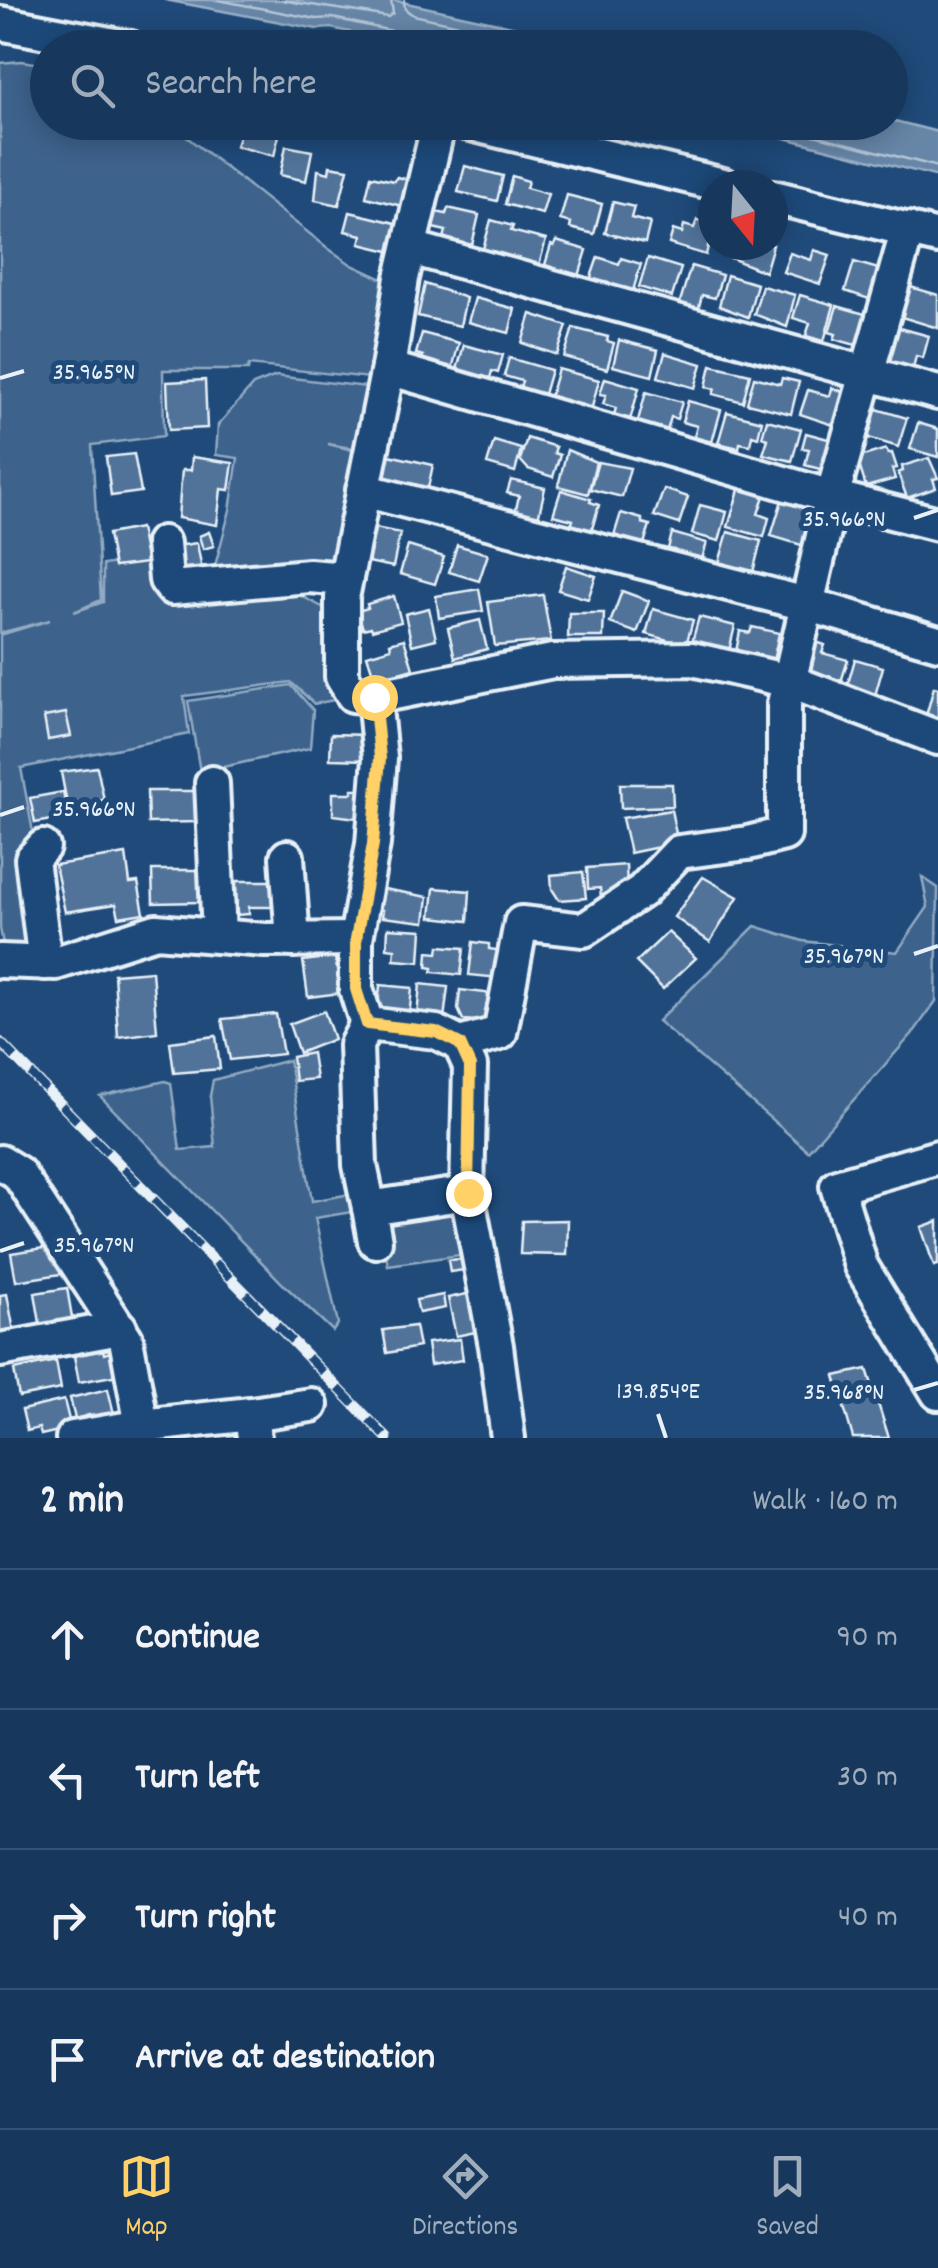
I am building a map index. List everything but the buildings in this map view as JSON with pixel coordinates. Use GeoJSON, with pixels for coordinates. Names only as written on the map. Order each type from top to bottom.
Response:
{"type":"FeatureCollection","features":[{"type":"Feature","properties":{"kind":"street"},"geometry":{"type":"LineString","coordinates":[[0,22],[40,30]]}},
{"type":"Feature","properties":{"kind":"street"},"geometry":{"type":"LineString","coordinates":[[435,140],[402,278],[342,598],[342,676],[353,695],[374,697],[553,661],[692,659],[789,682],[938,738]]}},
{"type":"Feature","properties":{"kind":"street"},"geometry":{"type":"LineString","coordinates":[[538,140],[698,179]]}},
{"type":"Feature","properties":{"kind":"street"},"geometry":{"type":"LineString","coordinates":[[460,1044],[500,1033],[521,923],[584,930],[642,892],[679,852],[784,834],[784,704],[806,604],[867,374],[923,233],[788,201]]}},
{"type":"Feature","properties":{"kind":"street"},"geometry":{"type":"LineString","coordinates":[[411,248],[938,393]]}},
{"type":"Feature","properties":{"kind":"street"},"geometry":{"type":"LineString","coordinates":[[388,368],[938,524]]}},
{"type":"Feature","properties":{"kind":"street"},"geometry":{"type":"LineString","coordinates":[[363,490],[806,604],[938,643]]}},
{"type":"Feature","properties":{"kind":"street"},"geometry":{"type":"LineString","coordinates":[[163,543],[166,580],[172,588],[308,576],[346,579]]}},
{"type":"Feature","properties":{"kind":"street"},"geometry":{"type":"LineString","coordinates":[[374,697],[379,775],[373,844],[356,939],[356,989],[367,1024],[356,1044],[360,1164],[375,1241]]}},
{"type":"Feature","properties":{"kind":"street"},"geometry":{"type":"LineString","coordinates":[[212,782],[219,936]]}},
{"type":"Feature","properties":{"kind":"street"},"geometry":{"type":"LineString","coordinates":[[43,847],[32,859],[44,962]]}},
{"type":"Feature","properties":{"kind":"street"},"geometry":{"type":"LineString","coordinates":[[287,857],[293,940]]}},
{"type":"Feature","properties":{"kind":"street"},"geometry":{"type":"LineString","coordinates":[[0,961],[56,964],[156,931],[293,940],[356,939]]}},
{"type":"Feature","properties":{"kind":"street"},"geometry":{"type":"LineString","coordinates":[[367,1024],[436,1032],[460,1044],[470,1066],[468,1193],[508,1438]]}},
{"type":"Feature","properties":{"kind":"street"},"geometry":{"type":"LineString","coordinates":[[938,1157],[837,1186],[861,1266],[938,1392]]}},
{"type":"Feature","properties":{"kind":"street"},"geometry":{"type":"LineString","coordinates":[[0,1162],[18,1173],[126,1339],[142,1426]]}},
{"type":"Feature","properties":{"kind":"street"},"geometry":{"type":"LineString","coordinates":[[369,1208],[468,1193]]}},
{"type":"Feature","properties":{"kind":"street"},"geometry":{"type":"LineString","coordinates":[[0,1350],[120,1328]]}},
{"type":"Feature","properties":{"kind":"street"},"geometry":{"type":"LineString","coordinates":[[73,1438],[142,1426],[252,1426],[310,1406]]}},
{"type":"Feature","properties":{"kind":"shaded area"},"geometry":{"type":"Polygon","coordinates":[[[30,62],[30,140],[191,140],[329,249],[389,282],[370,378],[249,365],[248,370],[163,370],[164,436],[92,445],[101,600],[74,612],[103,602],[103,565],[155,557],[157,584],[280,585],[326,609],[339,699],[314,704],[291,682],[184,696],[189,734],[21,768],[35,843],[36,943],[5,956],[0,928],[0,635],[50,620],[0,633],[0,63],[30,62]]]}},
{"type":"Feature","properties":{"kind":"shaded area"},"geometry":{"type":"Polygon","coordinates":[[[276,376],[367,387],[357,449],[328,444],[357,451],[336,570],[212,577],[230,510],[238,458],[216,455],[218,425],[253,385],[276,376]]]}},
{"type":"Feature","properties":{"kind":"shaded area"},"geometry":{"type":"Polygon","coordinates":[[[291,685],[313,710],[310,748],[200,772],[188,701],[291,685]]]}},
{"type":"Feature","properties":{"kind":"shaded area"},"geometry":{"type":"Polygon","coordinates":[[[922,877],[938,888],[936,1001],[914,1032],[808,1151],[658,1021],[755,926],[803,941],[897,952],[928,907],[922,877]]]}},
{"type":"Feature","properties":{"kind":"shaded area"},"geometry":{"type":"Polygon","coordinates":[[[289,1060],[312,1201],[356,1193],[358,1211],[315,1218],[338,1324],[333,1331],[100,1096],[165,1081],[171,1083],[180,1150],[215,1147],[210,1096],[213,1080],[289,1060]]]}},
{"type":"Feature","properties":{"kind":"shaded area"},"geometry":{"type":"Polygon","coordinates":[[[452,1204],[467,1254],[388,1265],[380,1225],[389,1214],[452,1204]]]}},
{"type":"Feature","properties":{"kind":"water"},"geometry":{"type":"Polygon","coordinates":[[[165,0],[393,0],[530,30],[331,28],[317,29],[165,0]]]}},
{"type":"Feature","properties":{"kind":"water"},"geometry":{"type":"Polygon","coordinates":[[[908,124],[938,132],[938,177],[793,140],[908,140],[908,124]]]}},
{"type":"Feature","properties":{"kind":"railway"},"geometry":{"type":"LineString","coordinates":[[0,1042],[387,1438]]}},
{"type":"Feature","properties":{"kind":"route"},"geometry":{"type":"LineString","coordinates":[[374,697],[380,758],[373,844],[356,939],[356,989],[367,1024],[436,1032],[460,1044],[470,1066],[468,1193]]}}]}
